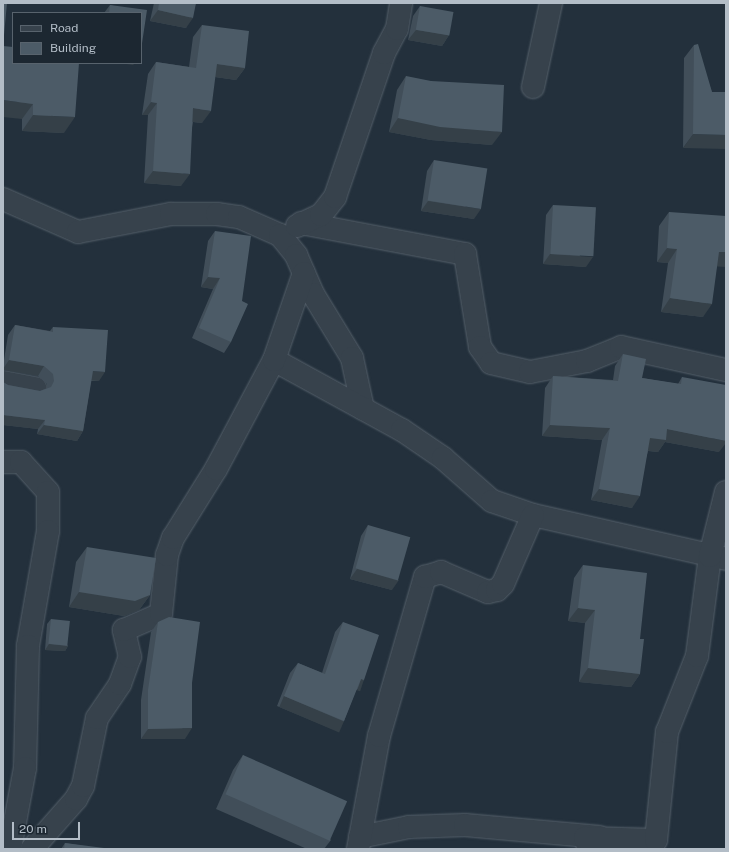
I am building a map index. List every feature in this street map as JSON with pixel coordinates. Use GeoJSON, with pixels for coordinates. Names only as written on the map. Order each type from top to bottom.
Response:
{"type":"FeatureCollection","features":[{"type":"Feature","properties":{"kind":"street"},"geometry":{"type":"LineString","coordinates":[[280,235],[301,223],[321,215],[335,197],[384,53],[396,29],[401,3]]}},
{"type":"Feature","properties":{"kind":"street"},"geometry":{"type":"LineString","coordinates":[[533,88],[551,3]]}},
{"type":"Feature","properties":{"kind":"street"},"geometry":{"type":"LineString","coordinates":[[3,199],[78,232],[171,214],[209,214],[240,217],[280,235],[304,273],[352,358],[363,410]]}},
{"type":"Feature","properties":{"kind":"street"},"geometry":{"type":"LineString","coordinates":[[301,223],[466,254],[480,346],[491,363],[530,372],[587,361],[621,347],[726,370]]}},
{"type":"Feature","properties":{"kind":"street"},"geometry":{"type":"LineString","coordinates":[[32,849],[76,799],[83,786],[97,718],[120,684],[130,657],[124,630],[161,614],[167,555],[173,538],[216,469],[274,360],[304,273]]}},
{"type":"Feature","properties":{"kind":"street"},"geometry":{"type":"LineString","coordinates":[[274,360],[363,410],[443,458],[492,501],[533,515],[718,557]]}},
{"type":"Feature","properties":{"kind":"street"},"geometry":{"type":"LineString","coordinates":[[3,382],[35,388]]}},
{"type":"Feature","properties":{"kind":"street"},"geometry":{"type":"LineString","coordinates":[[3,462],[21,462],[48,492],[48,531],[28,646],[25,768],[10,849]]}},
{"type":"Feature","properties":{"kind":"street"},"geometry":{"type":"LineString","coordinates":[[656,840],[667,732],[697,656],[718,557],[726,492]]}},
{"type":"Feature","properties":{"kind":"street"},"geometry":{"type":"LineString","coordinates":[[533,515],[503,584],[497,590],[488,592],[441,572],[425,576],[379,736],[359,843],[409,827],[465,825],[656,840]]}},
{"type":"Feature","properties":{"kind":"street"},"geometry":{"type":"LineString","coordinates":[[589,849],[585,838],[656,840]]}},
{"type":"Feature","properties":{"kind":"building"},"geometry":{"type":"Polygon","coordinates":[[[3,3],[7,3],[3,46],[3,3]]]}},
{"type":"Feature","properties":{"kind":"building"},"geometry":{"type":"Polygon","coordinates":[[[159,3],[196,3],[193,18],[158,10],[159,3]]]}},
{"type":"Feature","properties":{"kind":"building"},"geometry":{"type":"Polygon","coordinates":[[[110,5],[147,10],[142,43],[142,12],[109,12],[110,5]]]}},
{"type":"Feature","properties":{"kind":"building"},"geometry":{"type":"Polygon","coordinates":[[[420,6],[453,12],[449,36],[416,30],[420,6]]]}},
{"type":"Feature","properties":{"kind":"building"},"geometry":{"type":"Polygon","coordinates":[[[202,25],[249,31],[245,68],[217,64],[211,111],[193,108],[190,174],[153,171],[157,103],[151,102],[156,62],[196,68],[202,25]]]}},
{"type":"Feature","properties":{"kind":"building"},"geometry":{"type":"Polygon","coordinates":[[[698,44],[712,92],[726,92],[726,135],[693,134],[694,45],[698,44]]]}},
{"type":"Feature","properties":{"kind":"building"},"geometry":{"type":"Polygon","coordinates":[[[3,46],[12,47],[12,64],[79,64],[75,117],[33,115],[33,104],[3,100],[3,46]]]}},
{"type":"Feature","properties":{"kind":"building"},"geometry":{"type":"Polygon","coordinates":[[[406,76],[431,81],[504,85],[502,132],[440,127],[398,118],[406,76]]]}},
{"type":"Feature","properties":{"kind":"building"},"geometry":{"type":"Polygon","coordinates":[[[434,160],[487,168],[481,209],[428,200],[434,160]]]}},
{"type":"Feature","properties":{"kind":"building"},"geometry":{"type":"Polygon","coordinates":[[[553,205],[596,207],[593,256],[550,254],[553,205]]]}},
{"type":"Feature","properties":{"kind":"building"},"geometry":{"type":"Polygon","coordinates":[[[669,212],[726,216],[726,252],[719,252],[712,304],[670,298],[677,249],[667,248],[669,212]]]}},
{"type":"Feature","properties":{"kind":"building"},"geometry":{"type":"Polygon","coordinates":[[[215,231],[251,236],[242,301],[248,304],[231,342],[199,328],[220,278],[208,277],[215,231]]]}},
{"type":"Feature","properties":{"kind":"building"},"geometry":{"type":"Polygon","coordinates":[[[15,325],[53,332],[53,327],[108,330],[105,372],[93,371],[83,431],[44,425],[45,420],[3,415],[3,382],[8,385],[40,391],[51,387],[54,381],[53,374],[44,366],[9,360],[15,325]]]}},
{"type":"Feature","properties":{"kind":"building"},"geometry":{"type":"Polygon","coordinates":[[[623,354],[646,359],[642,378],[681,384],[682,377],[726,385],[726,441],[667,429],[666,440],[650,438],[640,496],[599,489],[610,428],[550,425],[553,376],[618,381],[623,354]]]}},
{"type":"Feature","properties":{"kind":"building"},"geometry":{"type":"Polygon","coordinates":[[[368,525],[410,537],[398,580],[356,568],[368,525]]]}},
{"type":"Feature","properties":{"kind":"building"},"geometry":{"type":"Polygon","coordinates":[[[87,547],[156,558],[150,595],[135,601],[79,592],[87,547]]]}},
{"type":"Feature","properties":{"kind":"building"},"geometry":{"type":"Polygon","coordinates":[[[583,565],[647,573],[640,639],[644,639],[640,674],[588,668],[595,610],[578,608],[583,565]]]}},
{"type":"Feature","properties":{"kind":"building"},"geometry":{"type":"Polygon","coordinates":[[[169,617],[200,622],[192,683],[192,728],[148,729],[148,690],[158,622],[169,617]]]}},
{"type":"Feature","properties":{"kind":"building"},"geometry":{"type":"Polygon","coordinates":[[[51,619],[70,621],[67,646],[48,644],[51,619]]]}},
{"type":"Feature","properties":{"kind":"building"},"geometry":{"type":"Polygon","coordinates":[[[343,622],[379,635],[364,680],[361,679],[344,721],[284,696],[298,663],[325,674],[343,622]]]}},
{"type":"Feature","properties":{"kind":"building"},"geometry":{"type":"Polygon","coordinates":[[[243,755],[347,801],[330,841],[226,794],[243,755]]]}},
{"type":"Feature","properties":{"kind":"building"},"geometry":{"type":"Polygon","coordinates":[[[65,843],[104,848],[64,849],[65,843]]]}}]}
